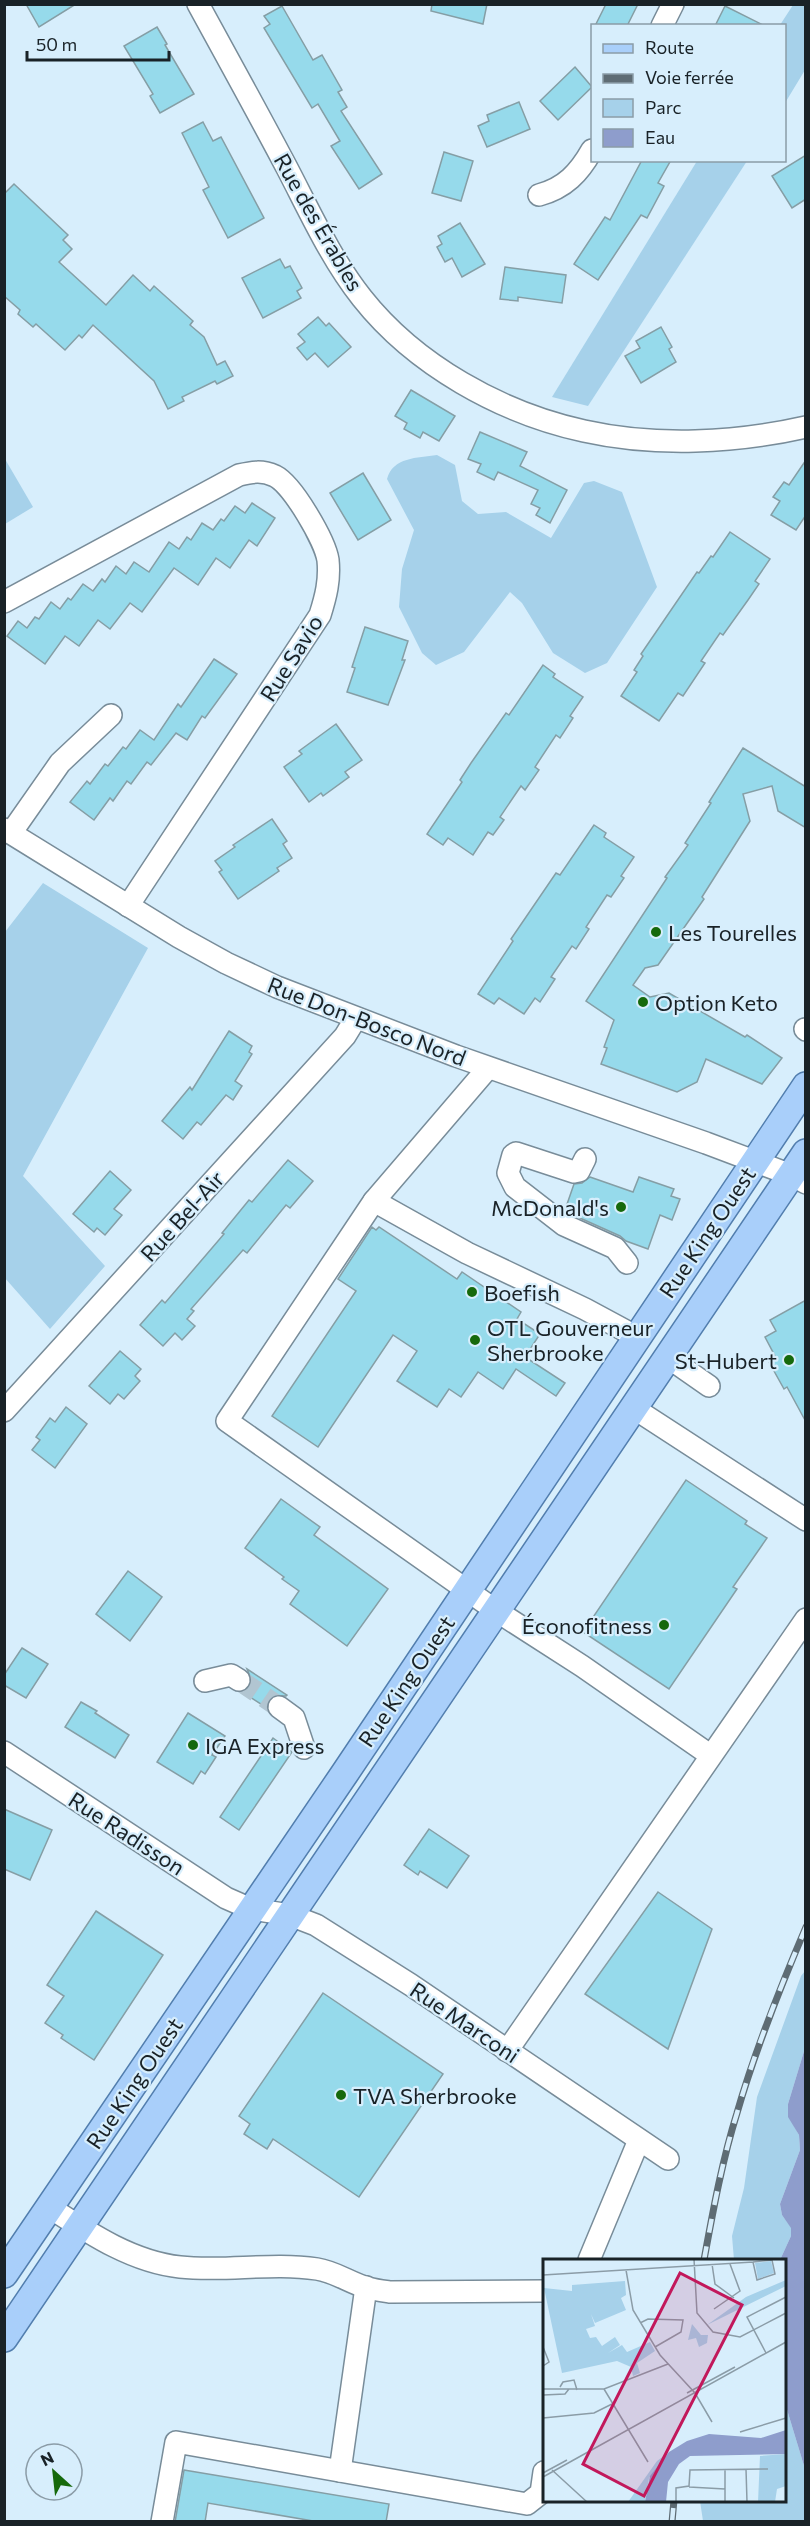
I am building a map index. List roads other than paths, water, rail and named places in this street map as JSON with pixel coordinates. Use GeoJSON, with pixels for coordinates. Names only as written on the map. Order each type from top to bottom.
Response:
{"type":"FeatureCollection","features":[{"type":"Feature","properties":{"kind":"main road","name":"Rue King Ouest"},"geometry":{"type":"LineString","coordinates":[[4,2274],[806,1086]]}},
{"type":"Feature","properties":{"kind":"main road","name":"Rue King Ouest"},"geometry":{"type":"LineString","coordinates":[[4,2338],[666,1356],[798,1179],[806,1153]]}},
{"type":"Feature","properties":{"kind":"street","name":"Rue des Érables"},"geometry":{"type":"LineString","coordinates":[[198,4],[345,274],[384,323],[412,349],[437,367],[513,408],[584,431],[606,435],[700,440],[749,437],[806,427]]}},
{"type":"Feature","properties":{"kind":"street"},"geometry":{"type":"LineString","coordinates":[[663,24],[673,4]]}},
{"type":"Feature","properties":{"kind":"street"},"geometry":{"type":"LineString","coordinates":[[539,195],[565,185],[584,164],[591,152]]}},
{"type":"Feature","properties":{"kind":"street","name":"Rue Savio"},"geometry":{"type":"LineString","coordinates":[[4,602],[239,475],[256,470],[275,476],[289,487],[324,548],[329,579],[320,615],[128,906]]}},
{"type":"Feature","properties":{"kind":"street"},"geometry":{"type":"LineString","coordinates":[[8,831],[60,763],[111,715]]}},
{"type":"Feature","properties":{"kind":"street","name":"Rue Don-Bosco Nord"},"geometry":{"type":"LineString","coordinates":[[8,831],[128,906],[226,963],[277,987],[488,1068],[798,1179]]}},
{"type":"Feature","properties":{"kind":"street","name":"Rue Bel-Air"},"geometry":{"type":"LineString","coordinates":[[4,1411],[345,1036],[356,1018]]}},
{"type":"Feature","properties":{"kind":"street"},"geometry":{"type":"LineString","coordinates":[[488,1068],[374,1201],[227,1421],[466,1590],[582,1666],[710,1755]]}},
{"type":"Feature","properties":{"kind":"street"},"geometry":{"type":"LineString","coordinates":[[585,1159],[579,1171],[574,1172],[516,1153],[513,1155],[508,1173],[515,1187],[564,1225],[615,1248],[627,1263]]}},
{"type":"Feature","properties":{"kind":"street"},"geometry":{"type":"LineString","coordinates":[[374,1201],[467,1253],[585,1309],[637,1337]]}},
{"type":"Feature","properties":{"kind":"street"},"geometry":{"type":"LineString","coordinates":[[666,1356],[709,1386]]}},
{"type":"Feature","properties":{"kind":"street"},"geometry":{"type":"LineString","coordinates":[[632,1407],[806,1520]]}},
{"type":"Feature","properties":{"kind":"street"},"geometry":{"type":"LineString","coordinates":[[507,2051],[806,1619]]}},
{"type":"Feature","properties":{"kind":"street"},"geometry":{"type":"LineString","coordinates":[[205,1680],[231,1675],[239,1680]]}},
{"type":"Feature","properties":{"kind":"street"},"geometry":{"type":"LineString","coordinates":[[279,1707],[294,1718],[304,1748]]}},
{"type":"Feature","properties":{"kind":"street","name":"Rue Radisson"},"geometry":{"type":"LineString","coordinates":[[4,1752],[226,1898],[251,1909]]}},
{"type":"Feature","properties":{"kind":"street","name":"Rue Marconi"},"geometry":{"type":"LineString","coordinates":[[251,1909],[290,1915],[316,1925],[411,1985],[668,2159]]}},
{"type":"Feature","properties":{"kind":"street"},"geometry":{"type":"LineString","coordinates":[[589,2259],[639,2140]]}},
{"type":"Feature","properties":{"kind":"street"},"geometry":{"type":"LineString","coordinates":[[49,2207],[80,2227],[150,2262],[181,2267],[318,2269],[341,2275],[366,2288],[410,2292],[543,2291]]}},
{"type":"Feature","properties":{"kind":"street"},"geometry":{"type":"LineString","coordinates":[[340,2471],[366,2288]]}},
{"type":"Feature","properties":{"kind":"street"},"geometry":{"type":"LineString","coordinates":[[162,2522],[176,2442],[527,2504],[541,2493],[543,2479]]}},
{"type":"Feature","properties":{"kind":"water"},"geometry":{"type":"Polygon","coordinates":[[[805,2048],[805,2469],[786,2406],[786,2259],[780,2259],[791,2236],[791,2228],[782,2215],[780,2204],[800,2150],[799,2135],[788,2117],[788,2104],[805,2048]]]}},
{"type":"Feature","properties":{"kind":"tunnel"},"geometry":{"type":"LineString","coordinates":[[239,1680],[279,1707]]}},
{"type":"Feature","properties":{"kind":"railway"},"geometry":{"type":"LineString","coordinates":[[704,2259],[722,2168],[744,2089],[768,2019],[806,1927]]}},
{"type":"Feature","properties":{"kind":"railway"},"geometry":{"type":"LineString","coordinates":[[672,2522],[674,2502]]}},
{"type":"Feature","properties":{"kind":"place","name":"Les Tourelles"},"geometry":{"type":"Point","coordinates":[656,932]}},
{"type":"Feature","properties":{"kind":"place","name":"Option Keto"},"geometry":{"type":"Point","coordinates":[643,1002]}},
{"type":"Feature","properties":{"kind":"place","name":"McDonald's"},"geometry":{"type":"Point","coordinates":[621,1207]}},
{"type":"Feature","properties":{"kind":"place","name":"Boefish"},"geometry":{"type":"Point","coordinates":[472,1292]}},
{"type":"Feature","properties":{"kind":"place","name":"OTL Gouverneur Sherbrooke"},"geometry":{"type":"Point","coordinates":[475,1340]}},
{"type":"Feature","properties":{"kind":"place","name":"St-Hubert"},"geometry":{"type":"Point","coordinates":[789,1360]}},
{"type":"Feature","properties":{"kind":"place","name":"Éconofitness"},"geometry":{"type":"Point","coordinates":[664,1625]}},
{"type":"Feature","properties":{"kind":"place","name":"IGA Express"},"geometry":{"type":"Point","coordinates":[193,1745]}},
{"type":"Feature","properties":{"kind":"place","name":"TVA Sherbrooke"},"geometry":{"type":"Point","coordinates":[341,2095]}}]}
